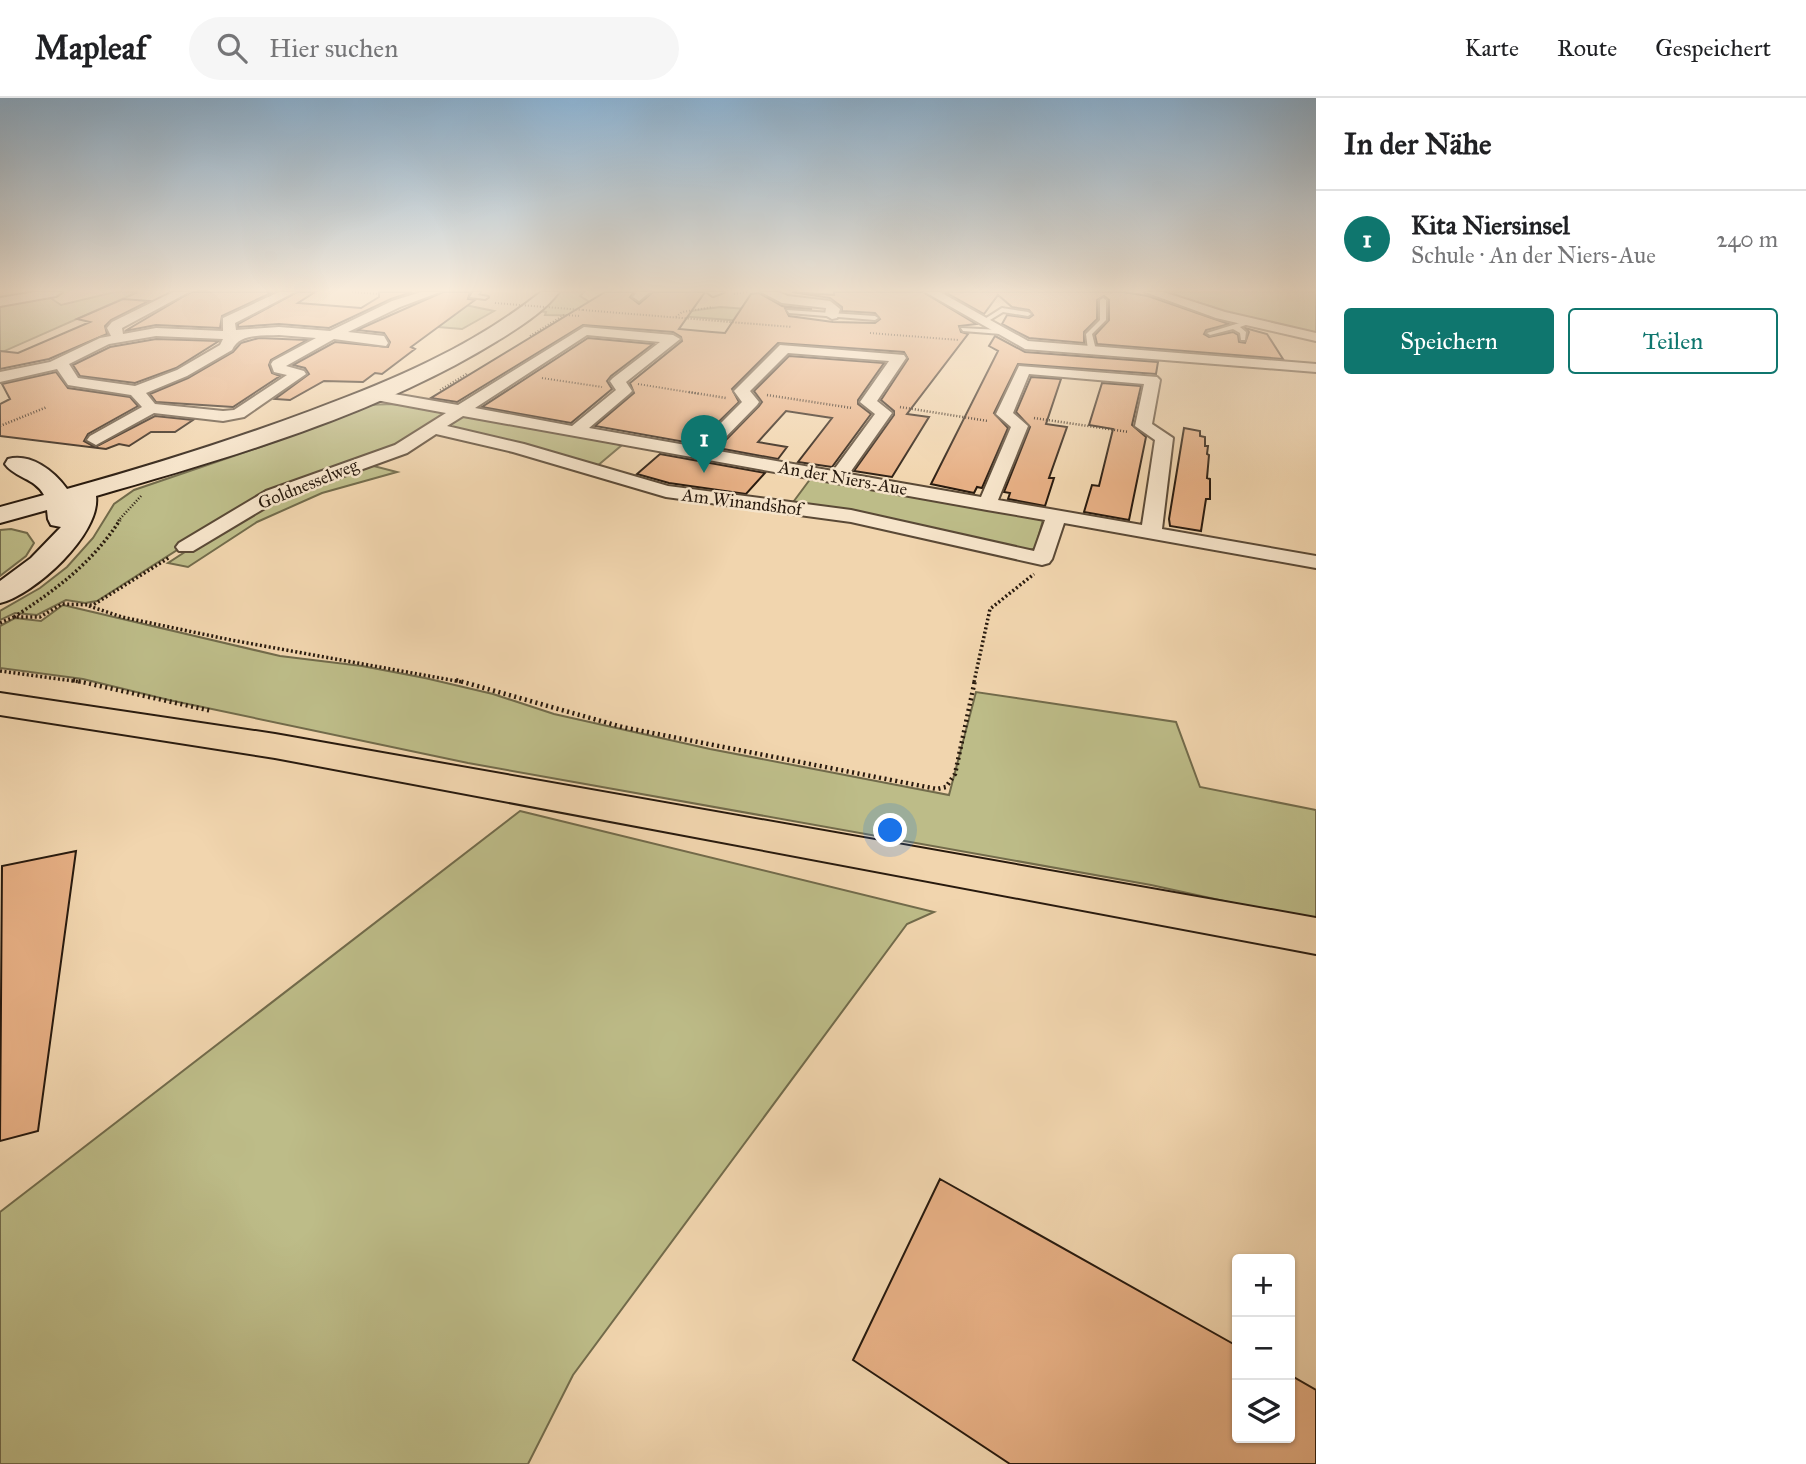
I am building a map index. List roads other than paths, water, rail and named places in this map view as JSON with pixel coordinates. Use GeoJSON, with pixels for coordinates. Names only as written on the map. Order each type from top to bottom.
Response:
{"type":"FeatureCollection","features":[{"type":"Feature","properties":{"kind":"main road"},"geometry":{"type":"LineString","coordinates":[[0,515],[67,488],[177,465],[272,433],[371,395],[452,356]]}},
{"type":"Feature","properties":{"kind":"main road"},"geometry":{"type":"LineString","coordinates":[[8,461],[67,488]]}},
{"type":"Feature","properties":{"kind":"main road"},"geometry":{"type":"LineString","coordinates":[[7,605],[24,578],[47,557],[61,520],[67,488]]}},
{"type":"Feature","properties":{"kind":"main road"},"geometry":{"type":"LineString","coordinates":[[0,525],[26,526],[39,531],[43,535],[47,557]]}},
{"type":"Feature","properties":{"kind":"main road"},"geometry":{"type":"LineString","coordinates":[[5,704],[275,746],[1316,936]]}},
{"type":"Feature","properties":{"kind":"street"},"geometry":{"type":"LineString","coordinates":[[0,377],[61,363],[74,356]]}},
{"type":"Feature","properties":{"kind":"street"},"geometry":{"type":"LineString","coordinates":[[61,363],[75,383],[136,391],[182,373],[212,356]]}},
{"type":"Feature","properties":{"kind":"street"},"geometry":{"type":"LineString","coordinates":[[96,440],[151,408],[223,416],[242,412],[299,374],[279,369],[277,365],[293,356]]}},
{"type":"Feature","properties":{"kind":"street"},"geometry":{"type":"LineString","coordinates":[[433,428],[546,356]]}},
{"type":"Feature","properties":{"kind":"street"},"geometry":{"type":"LineString","coordinates":[[576,431],[654,356]]}},
{"type":"Feature","properties":{"kind":"street"},"geometry":{"type":"LineString","coordinates":[[701,453],[779,356]]}},
{"type":"Feature","properties":{"kind":"street"},"geometry":{"type":"LineString","coordinates":[[838,477],[884,413],[868,402],[899,358],[873,356]]}},
{"type":"Feature","properties":{"kind":"street"},"geometry":{"type":"LineString","coordinates":[[1155,356],[1316,368]]}},
{"type":"Feature","properties":{"kind":"street"},"geometry":{"type":"LineString","coordinates":[[987,504],[1020,426],[1004,414],[1024,369],[1152,380],[1143,426],[1164,438],[1151,533]]}},
{"type":"Feature","properties":{"kind":"street"},"geometry":{"type":"LineString","coordinates":[[136,391],[151,408]]}},
{"type":"Feature","properties":{"kind":"street","name":"An der Niers-Aue"},"geometry":{"type":"LineString","coordinates":[[371,395],[1316,562]]}},
{"type":"Feature","properties":{"kind":"street","name":"Goldnesselweg"},"geometry":{"type":"LineString","coordinates":[[186,547],[273,495],[321,475],[389,454],[433,428]]}},
{"type":"Feature","properties":{"kind":"street","name":"Am Winandshof"},"geometry":{"type":"LineString","coordinates":[[433,428],[518,448],[666,491],[851,516],[1042,559],[1056,516]]}},
{"type":"Feature","properties":{"kind":"place","name":"Kita Niersinsel"},"geometry":{"type":"Point","coordinates":[704,473]}}]}
